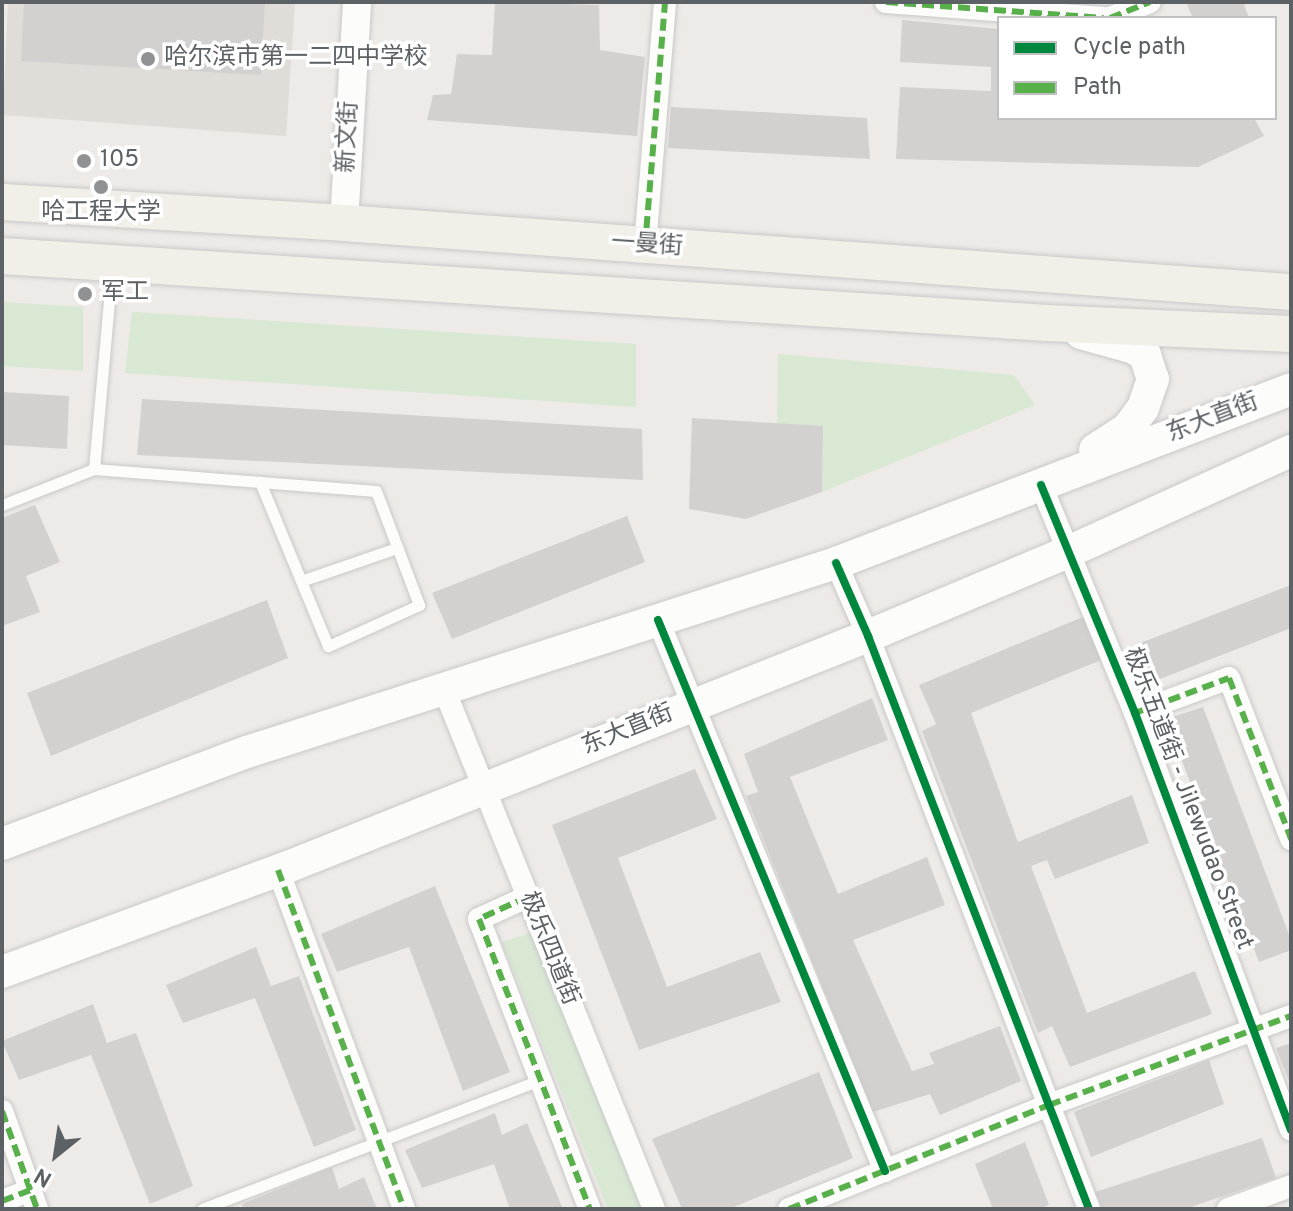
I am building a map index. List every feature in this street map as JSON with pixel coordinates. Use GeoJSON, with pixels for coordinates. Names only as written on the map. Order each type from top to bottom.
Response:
{"type":"FeatureCollection","features":[{"type":"Feature","properties":{"kind":"main road","name":"一曼街"},"geometry":{"type":"LineString","coordinates":[[2,202],[344,223],[1291,292]]}},
{"type":"Feature","properties":{"kind":"main road"},"geometry":{"type":"LineString","coordinates":[[2,256],[1047,323],[1291,334]]}},
{"type":"Feature","properties":{"kind":"main road"},"geometry":{"type":"LineString","coordinates":[[1238,289],[1291,279]]}},
{"type":"Feature","properties":{"kind":"main road"},"geometry":{"type":"LineString","coordinates":[[1041,485],[1127,429],[1143,408],[1153,379],[1145,355],[1134,348],[1047,323]]}},
{"type":"Feature","properties":{"kind":"main road","name":"东大直街"},"geometry":{"type":"LineString","coordinates":[[2,844],[247,752],[836,563],[1291,389]]}},
{"type":"Feature","properties":{"kind":"main road","name":"东大直街"},"geometry":{"type":"LineString","coordinates":[[2,972],[278,870],[868,636],[1068,552],[1291,451]]}},
{"type":"Feature","properties":{"kind":"street","name":"新文街"},"geometry":{"type":"LineString","coordinates":[[344,223],[357,2]]}},
{"type":"Feature","properties":{"kind":"street"},"geometry":{"type":"LineString","coordinates":[[645,246],[665,2]]}},
{"type":"Feature","properties":{"kind":"street"},"geometry":{"type":"LineString","coordinates":[[886,2],[1056,8],[1094,16]]}},
{"type":"Feature","properties":{"kind":"street"},"geometry":{"type":"LineString","coordinates":[[1115,16],[1150,2]]}},
{"type":"Feature","properties":{"kind":"street","name":"极乐五道街 - Jilewudao Street"},"geometry":{"type":"LineString","coordinates":[[1041,485],[1135,713],[1291,1130]]}},
{"type":"Feature","properties":{"kind":"street"},"geometry":{"type":"LineString","coordinates":[[836,563],[868,636],[1089,1209]]}},
{"type":"Feature","properties":{"kind":"street"},"geometry":{"type":"LineString","coordinates":[[658,620],[885,1171]]}},
{"type":"Feature","properties":{"kind":"street"},"geometry":{"type":"LineString","coordinates":[[1135,713],[1229,678],[1291,839]]}},
{"type":"Feature","properties":{"kind":"street","name":"极乐四道街"},"geometry":{"type":"LineString","coordinates":[[444,689],[654,1209]]}},
{"type":"Feature","properties":{"kind":"street"},"geometry":{"type":"LineString","coordinates":[[278,870],[404,1209]]}},
{"type":"Feature","properties":{"kind":"street"},"geometry":{"type":"LineString","coordinates":[[527,897],[479,919],[590,1209]]}},
{"type":"Feature","properties":{"kind":"street"},"geometry":{"type":"LineString","coordinates":[[789,1209],[1049,1105],[1291,1016]]}},
{"type":"Feature","properties":{"kind":"street"},"geometry":{"type":"LineString","coordinates":[[2,1111],[34,1200],[2,1201]]}},
{"type":"Feature","properties":{"kind":"street"},"geometry":{"type":"LineString","coordinates":[[1228,1209],[1291,1186]]}},
{"type":"Feature","properties":{"kind":"lane"},"geometry":{"type":"LineString","coordinates":[[94,469],[113,264]]}},
{"type":"Feature","properties":{"kind":"lane"},"geometry":{"type":"LineString","coordinates":[[2,505],[94,469],[376,491],[419,605],[328,646],[260,482]]}},
{"type":"Feature","properties":{"kind":"lane"},"geometry":{"type":"LineString","coordinates":[[301,581],[397,548]]}},
{"type":"Feature","properties":{"kind":"lane"},"geometry":{"type":"LineString","coordinates":[[202,1209],[225,1205],[540,1080]]}},
{"type":"Feature","properties":{"kind":"shaded area","name":"哈尔滨市第一二四中学校"},"geometry":{"type":"Polygon","coordinates":[[[8,2],[295,2],[286,136],[3,115],[8,2]]]}},
{"type":"Feature","properties":{"kind":"green space"},"geometry":{"type":"Polygon","coordinates":[[[2,302],[83,307],[83,371],[2,366],[2,302]]]}},
{"type":"Feature","properties":{"kind":"green space"},"geometry":{"type":"Polygon","coordinates":[[[132,312],[636,344],[636,407],[125,373],[132,312]]]}},
{"type":"Feature","properties":{"kind":"green space"},"geometry":{"type":"Polygon","coordinates":[[[778,354],[1014,375],[1035,405],[822,492],[823,427],[777,424],[778,354]]]}},
{"type":"Feature","properties":{"kind":"green space"},"geometry":{"type":"Polygon","coordinates":[[[537,931],[642,1209],[608,1209],[502,942],[537,931]]]}},
{"type":"Feature","properties":{"kind":"building"},"geometry":{"type":"Polygon","coordinates":[[[24,2],[265,2],[261,75],[21,61],[24,2]]]}},
{"type":"Feature","properties":{"kind":"building"},"geometry":{"type":"Polygon","coordinates":[[[495,2],[599,5],[600,50],[645,57],[637,136],[427,120],[433,95],[451,94],[457,54],[492,55],[495,2]]]}},
{"type":"Feature","properties":{"kind":"building"},"geometry":{"type":"Polygon","coordinates":[[[1194,2],[1243,2],[1248,16],[1192,16],[1187,5],[1194,2]]]}},
{"type":"Feature","properties":{"kind":"building"},"geometry":{"type":"Polygon","coordinates":[[[902,20],[997,29],[997,120],[1255,120],[1264,136],[1198,167],[896,159],[900,87],[991,91],[991,67],[900,62],[902,20]]]}},
{"type":"Feature","properties":{"kind":"building"},"geometry":{"type":"Polygon","coordinates":[[[671,107],[867,118],[870,159],[668,148],[671,107]]]}},
{"type":"Feature","properties":{"kind":"building"},"geometry":{"type":"Polygon","coordinates":[[[2,392],[69,396],[67,449],[2,445],[2,392]]]}},
{"type":"Feature","properties":{"kind":"building"},"geometry":{"type":"Polygon","coordinates":[[[142,399],[642,429],[643,480],[137,455],[142,399]]]}},
{"type":"Feature","properties":{"kind":"building"},"geometry":{"type":"Polygon","coordinates":[[[692,418],[823,426],[822,492],[746,519],[689,509],[692,418]]]}},
{"type":"Feature","properties":{"kind":"building"},"geometry":{"type":"Polygon","coordinates":[[[35,505],[60,562],[26,576],[40,612],[2,626],[2,518],[35,505]]]}},
{"type":"Feature","properties":{"kind":"building"},"geometry":{"type":"Polygon","coordinates":[[[627,516],[645,562],[452,639],[432,593],[627,516]]]}},
{"type":"Feature","properties":{"kind":"building"},"geometry":{"type":"Polygon","coordinates":[[[1291,585],[1291,628],[1147,684],[1135,645],[1291,585]]]}},
{"type":"Feature","properties":{"kind":"building"},"geometry":{"type":"Polygon","coordinates":[[[267,600],[288,658],[51,756],[27,693],[267,600]]]}},
{"type":"Feature","properties":{"kind":"building"},"geometry":{"type":"Polygon","coordinates":[[[1085,616],[1101,660],[971,713],[1018,842],[1132,795],[1149,843],[1055,879],[1047,860],[1031,866],[1087,1013],[1195,971],[1212,1014],[1070,1067],[1052,1026],[1038,1033],[922,731],[936,724],[919,685],[1085,616]]]}},
{"type":"Feature","properties":{"kind":"building"},"geometry":{"type":"Polygon","coordinates":[[[872,698],[888,740],[790,777],[838,894],[927,857],[945,905],[853,940],[912,1071],[934,1064],[929,1053],[1000,1026],[1021,1081],[940,1115],[930,1094],[873,1112],[746,796],[758,792],[744,754],[872,698]]]}},
{"type":"Feature","properties":{"kind":"building"},"geometry":{"type":"Polygon","coordinates":[[[1203,707],[1291,940],[1291,950],[1259,962],[1166,719],[1203,707]]]}},
{"type":"Feature","properties":{"kind":"building"},"geometry":{"type":"Polygon","coordinates":[[[695,769],[717,819],[618,858],[667,987],[760,952],[781,1002],[639,1050],[552,825],[695,769]]]}},
{"type":"Feature","properties":{"kind":"building"},"geometry":{"type":"Polygon","coordinates":[[[435,886],[510,1072],[463,1091],[409,947],[337,972],[321,934],[435,886]]]}},
{"type":"Feature","properties":{"kind":"building"},"geometry":{"type":"Polygon","coordinates":[[[256,947],[271,986],[299,976],[356,1130],[314,1147],[255,998],[183,1023],[166,985],[256,947]]]}},
{"type":"Feature","properties":{"kind":"building"},"geometry":{"type":"Polygon","coordinates":[[[93,1004],[107,1043],[136,1033],[193,1186],[150,1204],[91,1055],[19,1080],[2,1041],[93,1004]]]}},
{"type":"Feature","properties":{"kind":"building"},"geometry":{"type":"Polygon","coordinates":[[[1291,1043],[1291,1086],[1276,1048],[1291,1043]]]}},
{"type":"Feature","properties":{"kind":"building"},"geometry":{"type":"Polygon","coordinates":[[[1209,1060],[1224,1104],[1091,1157],[1074,1112],[1209,1060]]]}},
{"type":"Feature","properties":{"kind":"building"},"geometry":{"type":"Polygon","coordinates":[[[819,1072],[853,1158],[729,1209],[682,1209],[652,1139],[819,1072]]]}},
{"type":"Feature","properties":{"kind":"building"},"geometry":{"type":"Polygon","coordinates":[[[495,1113],[502,1135],[527,1123],[563,1209],[510,1209],[494,1164],[422,1188],[405,1150],[495,1113]]]}},
{"type":"Feature","properties":{"kind":"building"},"geometry":{"type":"Polygon","coordinates":[[[1262,1138],[1276,1178],[1185,1209],[1102,1209],[1095,1192],[1262,1138]]]}},
{"type":"Feature","properties":{"kind":"building"},"geometry":{"type":"Polygon","coordinates":[[[1025,1142],[1049,1205],[1040,1209],[993,1209],[975,1164],[1025,1142]]]}},
{"type":"Feature","properties":{"kind":"building"},"geometry":{"type":"Polygon","coordinates":[[[332,1167],[339,1189],[364,1177],[377,1209],[244,1209],[242,1204],[332,1167]]]}},
{"type":"Feature","properties":{"kind":"marked path"},"geometry":{"type":"LineString","coordinates":[[645,246],[665,2]]}},
{"type":"Feature","properties":{"kind":"marked path"},"geometry":{"type":"LineString","coordinates":[[886,2],[1076,16]]}},
{"type":"Feature","properties":{"kind":"marked path"},"geometry":{"type":"LineString","coordinates":[[1115,16],[1150,2]]}},
{"type":"Feature","properties":{"kind":"marked path"},"geometry":{"type":"LineString","coordinates":[[1135,713],[1229,678],[1291,839]]}},
{"type":"Feature","properties":{"kind":"marked path"},"geometry":{"type":"LineString","coordinates":[[278,870],[404,1209]]}},
{"type":"Feature","properties":{"kind":"marked path"},"geometry":{"type":"LineString","coordinates":[[527,897],[479,919],[590,1209]]}},
{"type":"Feature","properties":{"kind":"marked path"},"geometry":{"type":"LineString","coordinates":[[789,1209],[1049,1105],[1291,1016]]}},
{"type":"Feature","properties":{"kind":"marked path"},"geometry":{"type":"LineString","coordinates":[[2,1111],[37,1209]]}},
{"type":"Feature","properties":{"kind":"marked path"},"geometry":{"type":"LineString","coordinates":[[2,1201],[30,1190]]}},
{"type":"Feature","properties":{"kind":"cycle path"},"geometry":{"type":"LineString","coordinates":[[1041,485],[1135,713],[1291,1130]]}},
{"type":"Feature","properties":{"kind":"cycle path"},"geometry":{"type":"LineString","coordinates":[[836,563],[868,636],[1089,1209]]}},
{"type":"Feature","properties":{"kind":"cycle path"},"geometry":{"type":"LineString","coordinates":[[658,620],[885,1171]]}},
{"type":"Feature","properties":{"kind":"place","name":"哈尔滨市第一二四中学校"},"geometry":{"type":"Point","coordinates":[148,59]}},
{"type":"Feature","properties":{"kind":"place","name":"105"},"geometry":{"type":"Point","coordinates":[84,161]}},
{"type":"Feature","properties":{"kind":"place","name":"哈工程大学"},"geometry":{"type":"Point","coordinates":[101,187]}},
{"type":"Feature","properties":{"kind":"place","name":"军工"},"geometry":{"type":"Point","coordinates":[85,294]}}]}
